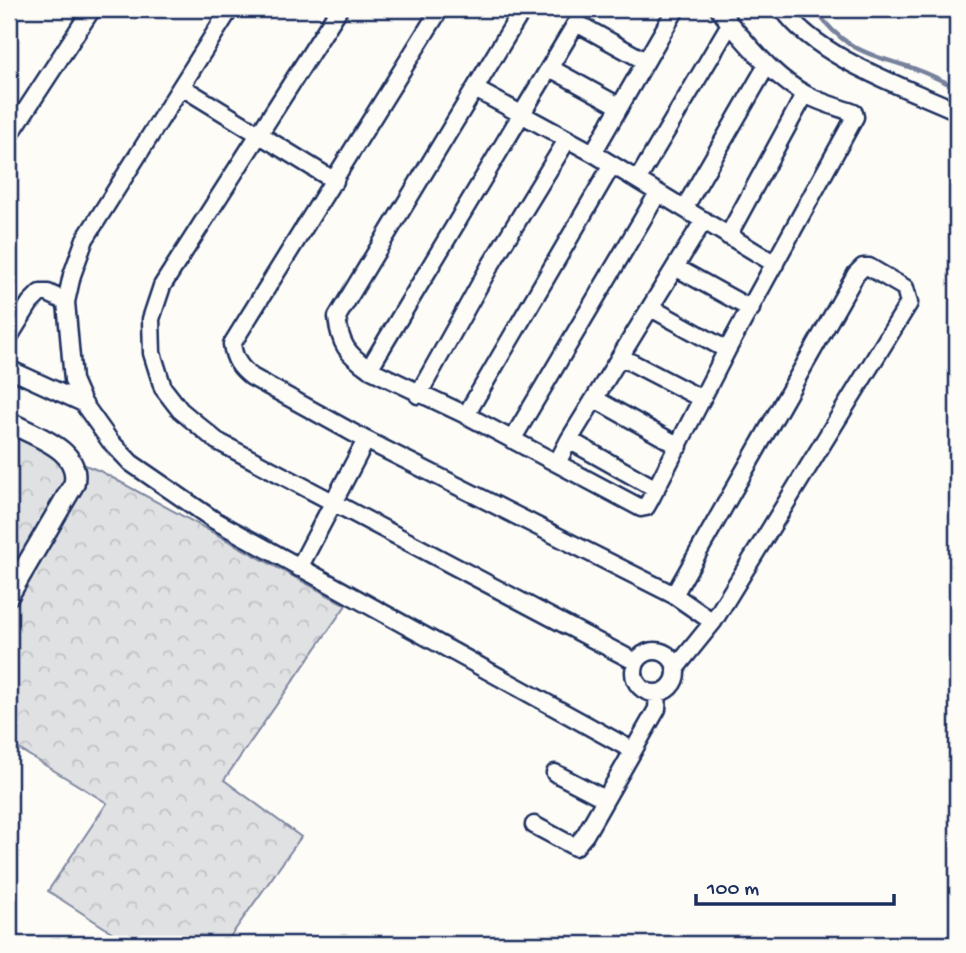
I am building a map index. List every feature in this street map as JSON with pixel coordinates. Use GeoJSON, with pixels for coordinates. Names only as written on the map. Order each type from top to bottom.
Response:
{"type":"FeatureCollection","features":[{"type":"Feature","properties":{"kind":"street"},"geometry":{"type":"LineString","coordinates":[[9,136],[92,9]]}},
{"type":"Feature","properties":{"kind":"street"},"geometry":{"type":"LineString","coordinates":[[230,9],[85,239],[66,302],[76,391],[110,441],[131,463],[214,520],[632,750]]}},
{"type":"Feature","properties":{"kind":"street"},"geometry":{"type":"LineString","coordinates":[[339,9],[162,286],[150,319],[152,353],[163,388],[180,410],[217,441],[636,662]]}},
{"type":"Feature","properties":{"kind":"street"},"geometry":{"type":"LineString","coordinates":[[440,9],[232,344],[237,362],[252,377],[366,440],[674,595],[713,622]]}},
{"type":"Feature","properties":{"kind":"street"},"geometry":{"type":"LineString","coordinates":[[523,9],[337,317],[339,336],[354,359],[369,369],[418,395],[466,415],[641,508],[646,507],[656,489],[727,350],[855,117],[853,113],[805,94],[767,65],[719,9]]}},
{"type":"Feature","properties":{"kind":"street"},"geometry":{"type":"LineString","coordinates":[[593,153],[676,9]]}},
{"type":"Feature","properties":{"kind":"street"},"geometry":{"type":"LineString","coordinates":[[783,9],[804,34],[841,56],[880,77],[957,111]]}},
{"type":"Feature","properties":{"kind":"street"},"geometry":{"type":"LineString","coordinates":[[369,369],[575,25],[578,24],[645,61]]}},
{"type":"Feature","properties":{"kind":"street"},"geometry":{"type":"LineString","coordinates":[[638,179],[730,24]]}},
{"type":"Feature","properties":{"kind":"street"},"geometry":{"type":"LineString","coordinates":[[685,207],[767,65]]}},
{"type":"Feature","properties":{"kind":"street"},"geometry":{"type":"LineString","coordinates":[[550,68],[619,106]]}},
{"type":"Feature","properties":{"kind":"street"},"geometry":{"type":"LineString","coordinates":[[182,87],[335,181]]}},
{"type":"Feature","properties":{"kind":"street"},"geometry":{"type":"LineString","coordinates":[[475,89],[638,179],[775,264]]}},
{"type":"Feature","properties":{"kind":"street"},"geometry":{"type":"LineString","coordinates":[[728,236],[805,94]]}},
{"type":"Feature","properties":{"kind":"street"},"geometry":{"type":"LineString","coordinates":[[418,395],[490,266],[567,140]]}},
{"type":"Feature","properties":{"kind":"street"},"geometry":{"type":"LineString","coordinates":[[466,415],[612,165]]}},
{"type":"Feature","properties":{"kind":"street"},"geometry":{"type":"LineString","coordinates":[[512,440],[658,193]]}},
{"type":"Feature","properties":{"kind":"street"},"geometry":{"type":"LineString","coordinates":[[557,463],[704,220]]}},
{"type":"Feature","properties":{"kind":"street"},"geometry":{"type":"LineString","coordinates":[[675,267],[751,309]]}},
{"type":"Feature","properties":{"kind":"street"},"geometry":{"type":"LineString","coordinates":[[674,595],[856,274],[863,267],[869,267],[899,283],[905,288],[909,303],[713,622],[676,669],[670,687],[659,693],[645,691],[636,682],[636,662],[645,653],[658,652],[669,657],[676,669]]}},
{"type":"Feature","properties":{"kind":"street"},"geometry":{"type":"LineString","coordinates":[[9,337],[30,303],[40,293],[48,293],[66,302]]}},
{"type":"Feature","properties":{"kind":"street"},"geometry":{"type":"LineString","coordinates":[[651,308],[727,350]]}},
{"type":"Feature","properties":{"kind":"street"},"geometry":{"type":"LineString","coordinates":[[621,357],[702,399]]}},
{"type":"Feature","properties":{"kind":"street"},"geometry":{"type":"LineString","coordinates":[[9,369],[83,403]]}},
{"type":"Feature","properties":{"kind":"street"},"geometry":{"type":"LineString","coordinates":[[594,399],[679,446]]}},
{"type":"Feature","properties":{"kind":"street"},"geometry":{"type":"LineString","coordinates":[[9,422],[65,453],[72,460],[76,475],[74,484],[9,595]]}},
{"type":"Feature","properties":{"kind":"street"},"geometry":{"type":"LineString","coordinates":[[299,568],[366,440]]}},
{"type":"Feature","properties":{"kind":"street"},"geometry":{"type":"LineString","coordinates":[[569,440],[656,489]]}},
{"type":"Feature","properties":{"kind":"street"},"geometry":{"type":"LineString","coordinates":[[534,825],[575,847],[585,835],[657,709],[659,693]]}},
{"type":"Feature","properties":{"kind":"street"},"geometry":{"type":"LineString","coordinates":[[555,773],[605,799]]}},
{"type":"Feature","properties":{"kind":"green space"},"geometry":{"type":"Polygon","coordinates":[[[9,428],[55,453],[100,471],[346,605],[224,780],[301,837],[225,944],[130,944],[48,891],[107,803],[9,743],[9,428]]]}},
{"type":"Feature","properties":{"kind":"waterway"},"geometry":{"type":"LineString","coordinates":[[815,9],[834,32],[854,47],[919,70],[957,88]]}}]}
